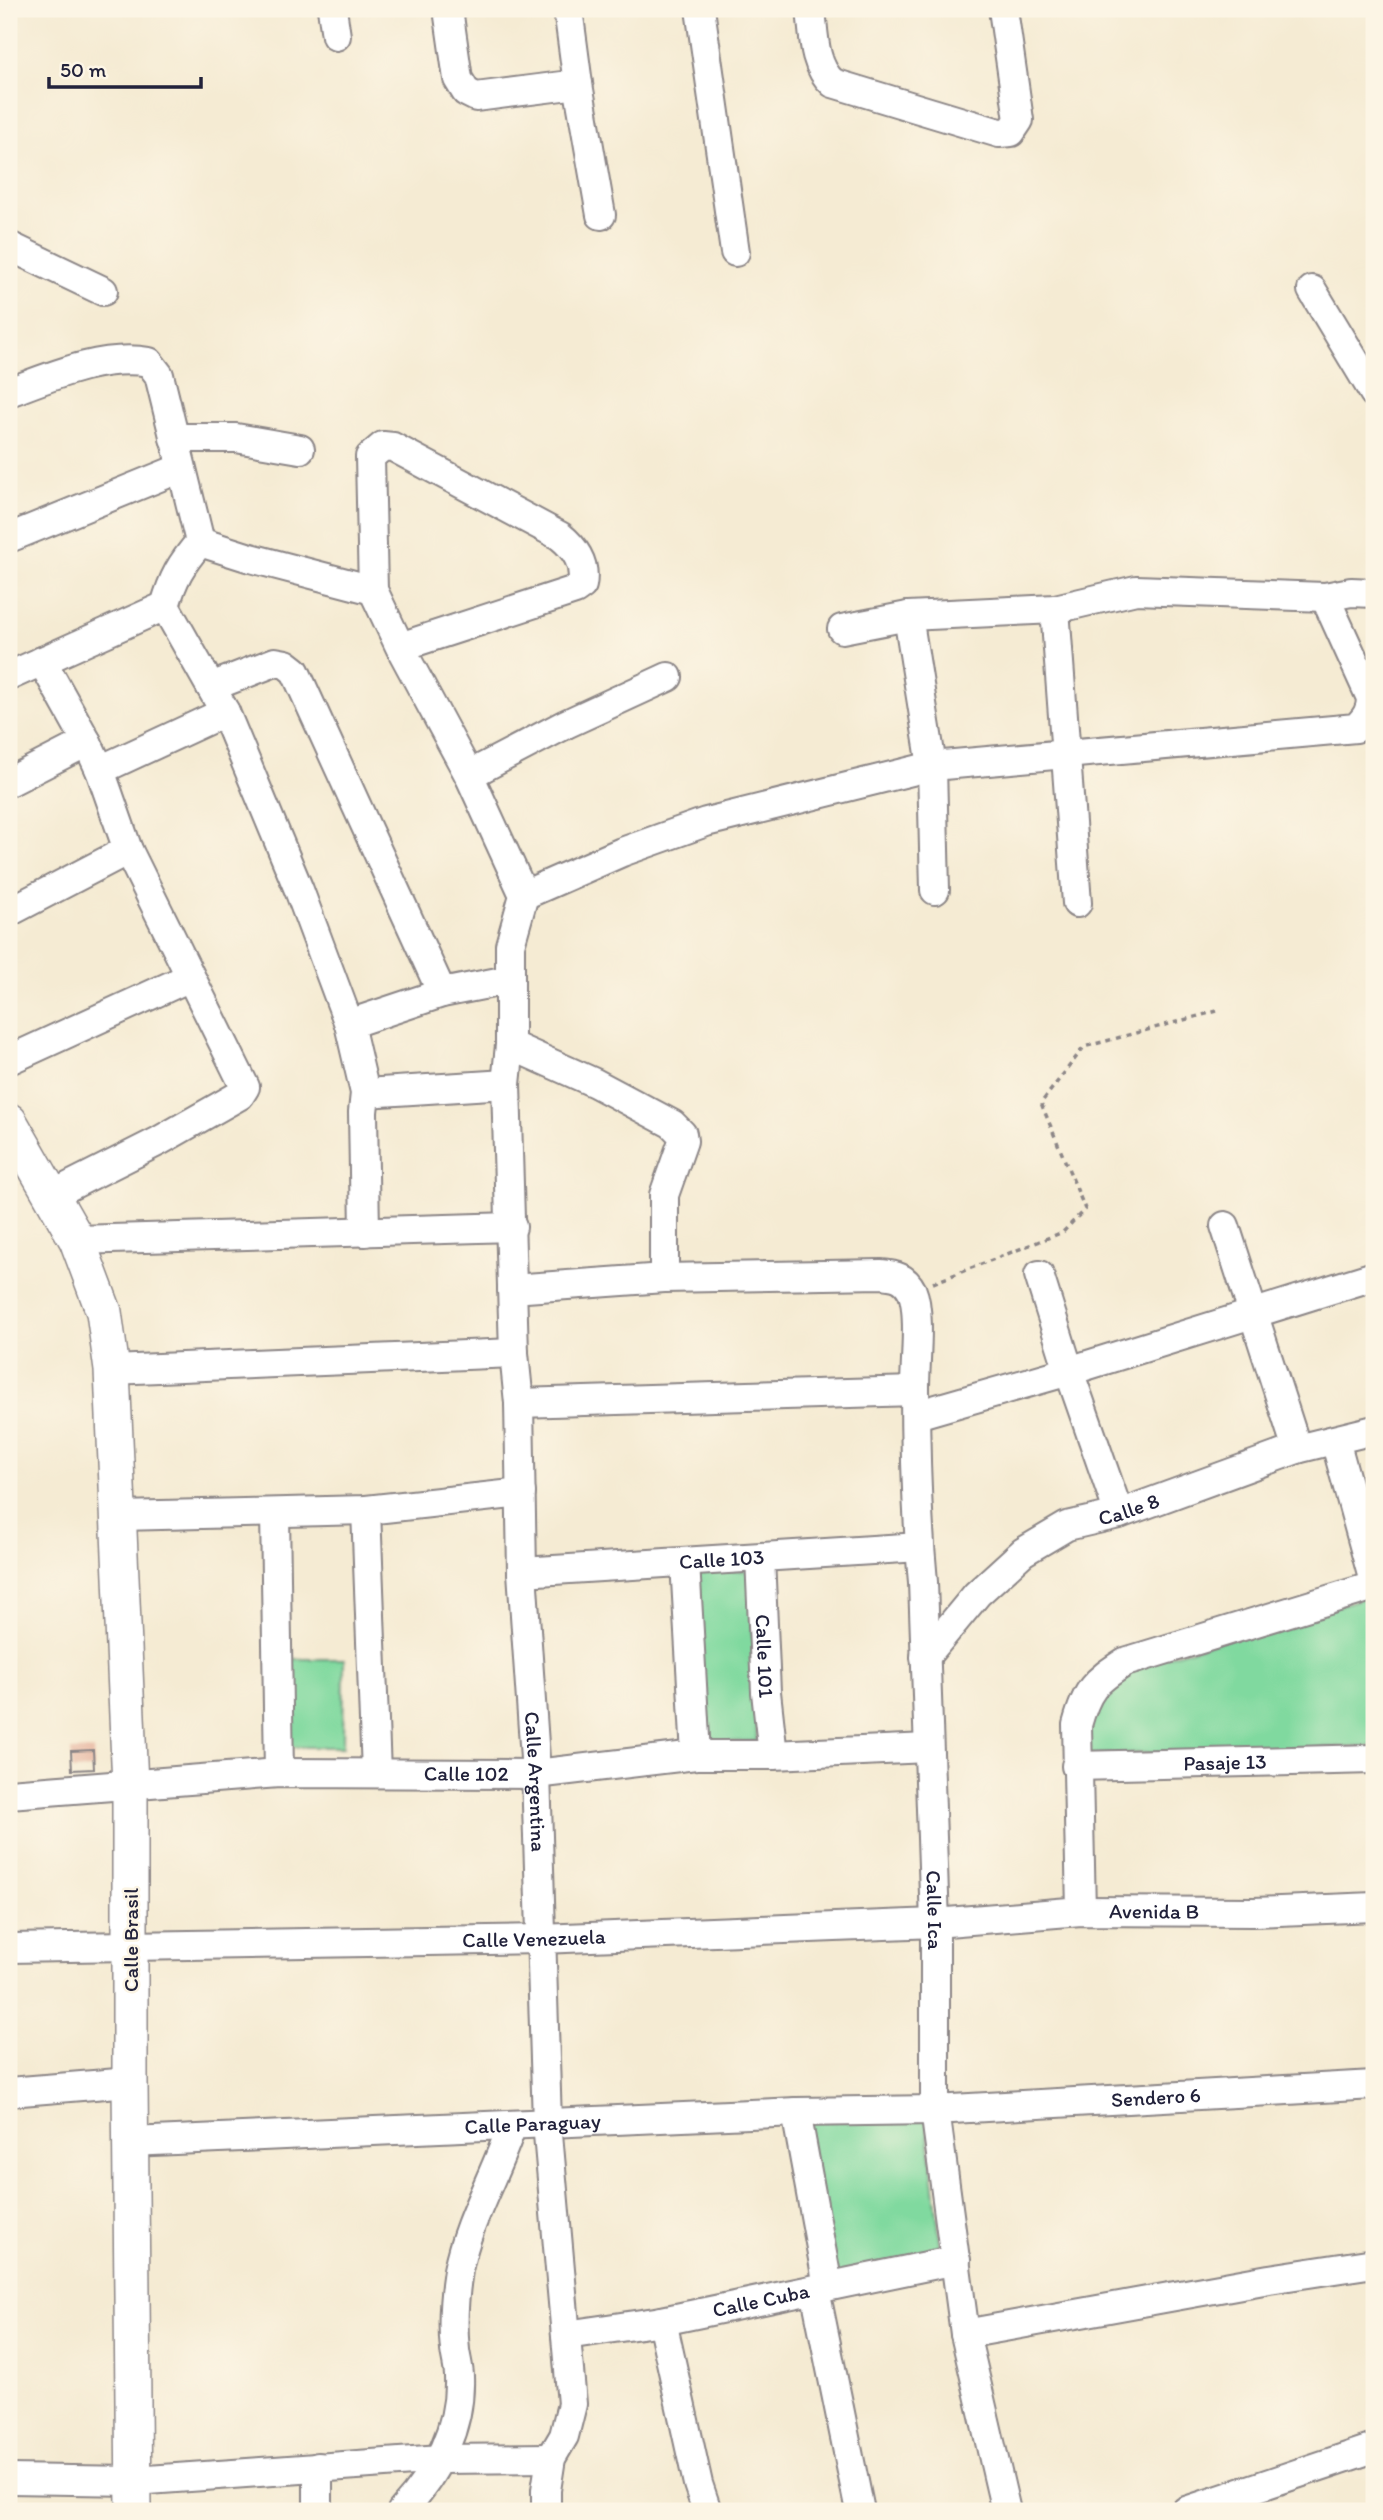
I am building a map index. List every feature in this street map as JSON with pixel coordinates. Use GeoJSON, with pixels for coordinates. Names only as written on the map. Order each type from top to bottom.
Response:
{"type":"FeatureCollection","features":[{"type":"Feature","properties":{"kind":"main road","name":"Calle Brasil"},"geometry":{"type":"LineString","coordinates":[[9,1121],[77,1240],[104,1312],[112,1370],[130,1785],[134,2496]]}},
{"type":"Feature","properties":{"kind":"street"},"geometry":{"type":"LineString","coordinates":[[448,9],[458,79],[466,92],[476,97],[578,83]]}},
{"type":"Feature","properties":{"kind":"street"},"geometry":{"type":"LineString","coordinates":[[568,9],[601,215]]}},
{"type":"Feature","properties":{"kind":"street"},"geometry":{"type":"LineString","coordinates":[[700,9],[735,252]]}},
{"type":"Feature","properties":{"kind":"street"},"geometry":{"type":"LineString","coordinates":[[811,9],[819,64],[824,75],[833,83],[999,134],[1011,132],[1019,120],[1003,9]]}},
{"type":"Feature","properties":{"kind":"street"},"geometry":{"type":"LineString","coordinates":[[9,246],[103,291]]}},
{"type":"Feature","properties":{"kind":"street"},"geometry":{"type":"LineString","coordinates":[[1312,290],[1374,393]]}},
{"type":"Feature","properties":{"kind":"street"},"geometry":{"type":"LineString","coordinates":[[9,392],[73,368],[140,360],[149,362],[159,375],[200,542]]}},
{"type":"Feature","properties":{"kind":"street"},"geometry":{"type":"LineString","coordinates":[[174,438],[236,438],[300,449]]}},
{"type":"Feature","properties":{"kind":"street"},"geometry":{"type":"LineString","coordinates":[[400,647],[575,590],[582,585],[584,575],[574,548],[561,536],[393,447],[383,446],[370,457],[373,590],[400,647],[469,775],[524,895],[622,852],[706,822],[932,766],[1356,728],[1371,708],[1371,698],[1325,597]]}},
{"type":"Feature","properties":{"kind":"street"},"geometry":{"type":"LineString","coordinates":[[9,538],[181,468]]}},
{"type":"Feature","properties":{"kind":"street"},"geometry":{"type":"LineString","coordinates":[[200,542],[373,590]]}},
{"type":"Feature","properties":{"kind":"street"},"geometry":{"type":"LineString","coordinates":[[200,542],[181,564],[165,606],[218,699],[299,891],[349,1024],[365,1093],[365,1232]]}},
{"type":"Feature","properties":{"kind":"street"},"geometry":{"type":"LineString","coordinates":[[842,629],[908,616],[1055,609],[1136,590],[1325,597],[1350,592],[1374,593]]}},
{"type":"Feature","properties":{"kind":"street"},"geometry":{"type":"LineString","coordinates":[[9,676],[165,606]]}},
{"type":"Feature","properties":{"kind":"street"},"geometry":{"type":"LineString","coordinates":[[1055,609],[1077,903]]}},
{"type":"Feature","properties":{"kind":"street"},"geometry":{"type":"LineString","coordinates":[[908,616],[932,766],[935,890]]}},
{"type":"Feature","properties":{"kind":"street"},"geometry":{"type":"LineString","coordinates":[[42,661],[87,742],[100,770],[128,850],[243,1079],[244,1087],[240,1094],[159,1141],[52,1195]]}},
{"type":"Feature","properties":{"kind":"street"},"geometry":{"type":"LineString","coordinates":[[100,770],[275,662],[286,664],[295,671],[442,993]]}},
{"type":"Feature","properties":{"kind":"street"},"geometry":{"type":"LineString","coordinates":[[469,775],[566,724],[668,677]]}},
{"type":"Feature","properties":{"kind":"street"},"geometry":{"type":"LineString","coordinates":[[9,782],[87,742]]}},
{"type":"Feature","properties":{"kind":"street"},"geometry":{"type":"LineString","coordinates":[[9,912],[128,850]]}},
{"type":"Feature","properties":{"kind":"street","name":"Calle Argentina"},"geometry":{"type":"LineString","coordinates":[[524,895],[510,945],[508,981],[510,1045],[506,1084],[514,1353],[519,1403],[522,1572],[536,1774],[547,2123],[572,2404],[564,2436],[551,2458],[546,2511]]}},
{"type":"Feature","properties":{"kind":"street"},"geometry":{"type":"LineString","coordinates":[[9,1060],[190,977]]}},
{"type":"Feature","properties":{"kind":"street"},"geometry":{"type":"LineString","coordinates":[[349,1024],[442,993],[508,981]]}},
{"type":"Feature","properties":{"kind":"street"},"geometry":{"type":"LineString","coordinates":[[510,1045],[596,1083],[672,1124],[682,1134],[683,1141],[664,1195],[664,1278]]}},
{"type":"Feature","properties":{"kind":"street"},"geometry":{"type":"LineString","coordinates":[[365,1093],[506,1084]]}},
{"type":"Feature","properties":{"kind":"street"},"geometry":{"type":"LineString","coordinates":[[1225,1226],[1297,1450]]}},
{"type":"Feature","properties":{"kind":"street"},"geometry":{"type":"LineString","coordinates":[[77,1240],[512,1227]]}},
{"type":"Feature","properties":{"kind":"street"},"geometry":{"type":"LineString","coordinates":[[512,1289],[664,1278],[896,1275],[905,1280],[914,1297]]}},
{"type":"Feature","properties":{"kind":"street"},"geometry":{"type":"LineString","coordinates":[[1039,1275],[1119,1514]]}},
{"type":"Feature","properties":{"kind":"street"},"geometry":{"type":"LineString","coordinates":[[519,1403],[916,1403],[1069,1371],[1374,1276]]}},
{"type":"Feature","properties":{"kind":"street","name":"Calle Ica"},"geometry":{"type":"LineString","coordinates":[[914,1297],[920,1547],[935,1923],[935,2110],[965,2334],[1006,2511]]}},
{"type":"Feature","properties":{"kind":"street"},"geometry":{"type":"LineString","coordinates":[[112,1370],[514,1353]]}},
{"type":"Feature","properties":{"kind":"street","name":"Calle 8"},"geometry":{"type":"LineString","coordinates":[[925,1657],[977,1594],[1023,1552],[1067,1526],[1119,1514],[1297,1450],[1374,1430]]}},
{"type":"Feature","properties":{"kind":"street"},"geometry":{"type":"LineString","coordinates":[[1081,1911],[1077,1725],[1083,1703],[1099,1679],[1125,1662],[1374,1584],[1335,1440]]}},
{"type":"Feature","properties":{"kind":"street"},"geometry":{"type":"LineString","coordinates":[[120,1516],[366,1510],[521,1493]]}},
{"type":"Feature","properties":{"kind":"street"},"geometry":{"type":"LineString","coordinates":[[366,1510],[376,1773]]}},
{"type":"Feature","properties":{"kind":"street"},"geometry":{"type":"LineString","coordinates":[[275,1513],[279,1773]]}},
{"type":"Feature","properties":{"kind":"street","name":"Calle 103"},"geometry":{"type":"LineString","coordinates":[[522,1572],[920,1547]]}},
{"type":"Feature","properties":{"kind":"street","name":"Calle 101"},"geometry":{"type":"LineString","coordinates":[[760,1558],[766,1692],[773,1755]]}},
{"type":"Feature","properties":{"kind":"street"},"geometry":{"type":"LineString","coordinates":[[685,1562],[696,1755]]}},
{"type":"Feature","properties":{"kind":"street","name":"Calle 102"},"geometry":{"type":"LineString","coordinates":[[9,1794],[279,1773],[536,1774],[696,1755],[773,1755],[928,1748]]}},
{"type":"Feature","properties":{"kind":"street","name":"Pasaje 13"},"geometry":{"type":"LineString","coordinates":[[1076,1766],[1374,1759]]}},
{"type":"Feature","properties":{"kind":"street","name":"Avenida B"},"geometry":{"type":"LineString","coordinates":[[935,1923],[1081,1911],[1254,1912],[1374,1907]]}},
{"type":"Feature","properties":{"kind":"street","name":"Calle Venezuela"},"geometry":{"type":"LineString","coordinates":[[9,1948],[541,1939],[935,1923]]}},
{"type":"Feature","properties":{"kind":"street"},"geometry":{"type":"LineString","coordinates":[[9,2092],[130,2082]]}},
{"type":"Feature","properties":{"kind":"street","name":"Sendero 6"},"geometry":{"type":"LineString","coordinates":[[935,2110],[1374,2085]]}},
{"type":"Feature","properties":{"kind":"street","name":"Calle Paraguay"},"geometry":{"type":"LineString","coordinates":[[131,2142],[796,2112],[935,2110]]}},
{"type":"Feature","properties":{"kind":"street"},"geometry":{"type":"LineString","coordinates":[[796,2112],[822,2288],[860,2511]]}},
{"type":"Feature","properties":{"kind":"street"},"geometry":{"type":"LineString","coordinates":[[402,2511],[441,2459],[454,2420],[459,2376],[454,2323],[458,2271],[472,2220],[512,2125]]}},
{"type":"Feature","properties":{"kind":"street","name":"Calle Cuba"},"geometry":{"type":"LineString","coordinates":[[566,2335],[662,2321],[956,2260]]}},
{"type":"Feature","properties":{"kind":"street"},"geometry":{"type":"LineString","coordinates":[[965,2334],[1269,2279],[1374,2263]]}},
{"type":"Feature","properties":{"kind":"street"},"geometry":{"type":"LineString","coordinates":[[662,2321],[698,2484],[707,2511]]}},
{"type":"Feature","properties":{"kind":"street"},"geometry":{"type":"LineString","coordinates":[[1186,2511],[1374,2448]]}},
{"type":"Feature","properties":{"kind":"street"},"geometry":{"type":"LineString","coordinates":[[9,2479],[134,2496],[318,2467],[441,2459],[551,2458]]}},
{"type":"Feature","properties":{"kind":"street"},"geometry":{"type":"LineString","coordinates":[[318,2467],[318,2511]]}},
{"type":"Feature","properties":{"kind":"path"},"geometry":{"type":"LineString","coordinates":[[914,1297],[1063,1232],[1085,1209],[1041,1103],[1084,1047],[1217,1011]]}},
{"type":"Feature","properties":{"kind":"green space"},"geometry":{"type":"Polygon","coordinates":[[[750,1570],[757,1741],[700,1743],[693,1573],[750,1570]]]}},
{"type":"Feature","properties":{"kind":"green space"},"geometry":{"type":"Polygon","coordinates":[[[1366,1597],[1374,1624],[1374,1746],[1084,1755],[1086,1716],[1106,1685],[1152,1661],[1366,1597]]]}},
{"type":"Feature","properties":{"kind":"green space"},"geometry":{"type":"Polygon","coordinates":[[[288,1659],[344,1659],[343,1747],[288,1747],[288,1659]]]}},
{"type":"Feature","properties":{"kind":"green space"},"geometry":{"type":"Polygon","coordinates":[[[926,2116],[942,2258],[834,2278],[806,2121],[926,2116]]]}},
{"type":"Feature","properties":{"kind":"building"},"geometry":{"type":"Polygon","coordinates":[[[93,1750],[94,1769],[72,1770],[71,1751],[93,1750]]]}}]}
